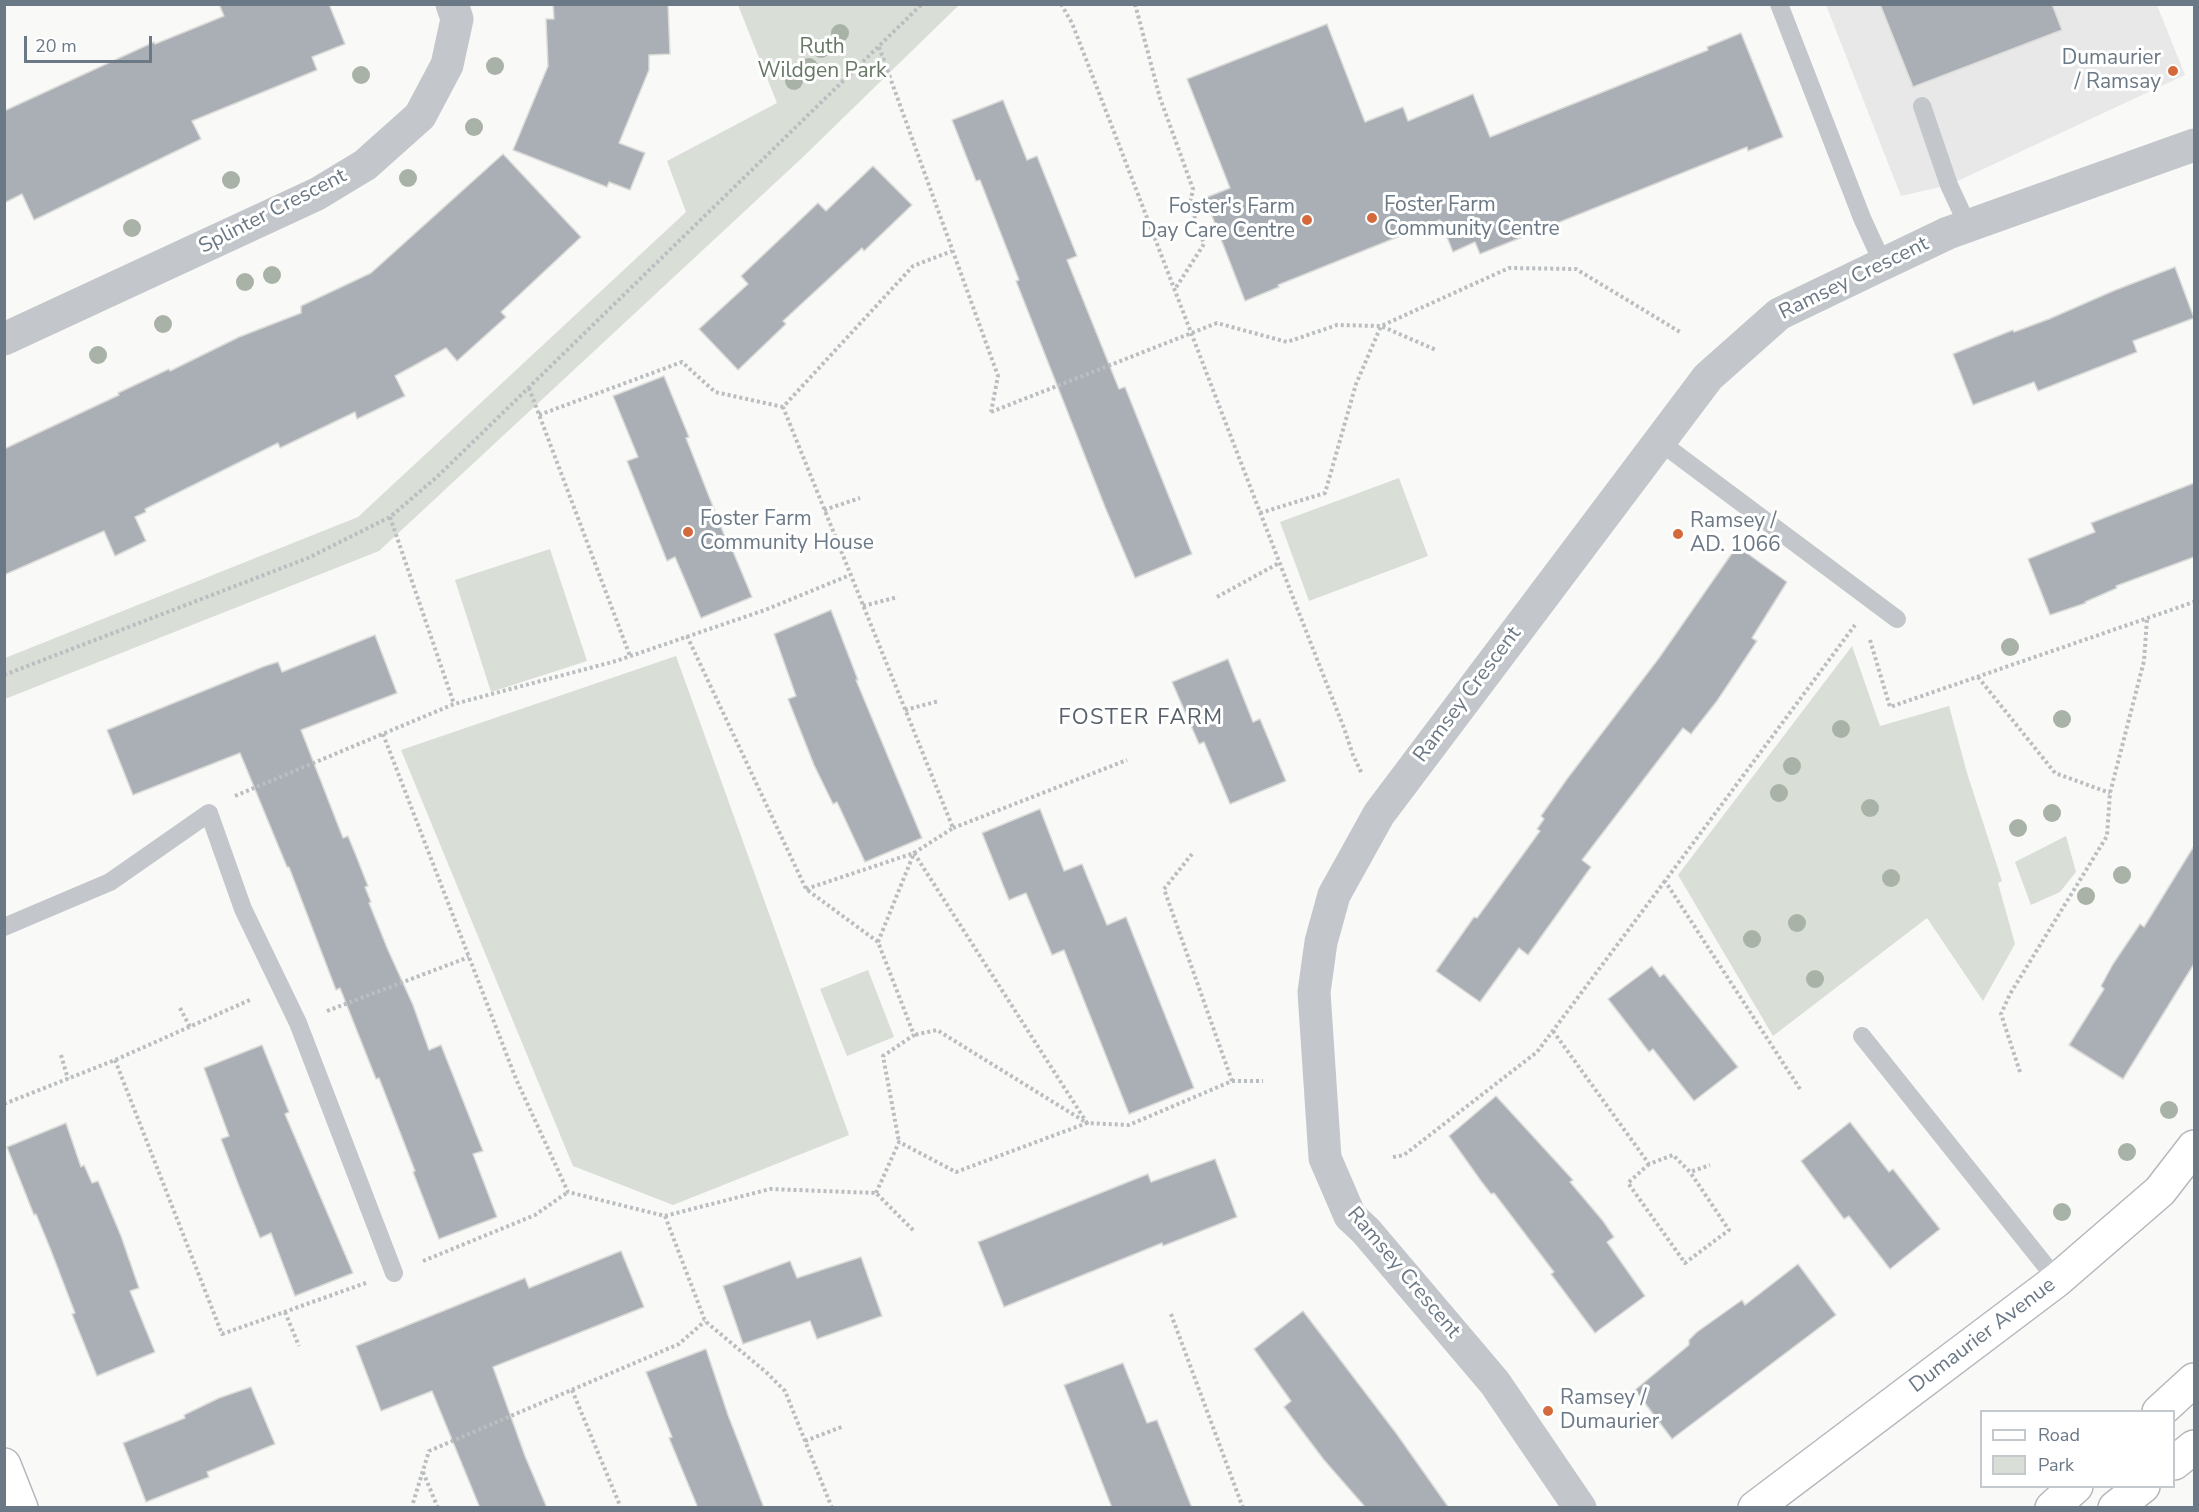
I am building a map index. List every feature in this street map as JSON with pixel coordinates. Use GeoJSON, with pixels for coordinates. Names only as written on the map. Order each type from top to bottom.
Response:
{"type":"FeatureCollection","features":[{"type":"Feature","properties":{"kind":"main road","name":"Dumaurier Avenue"},"geometry":{"type":"LineString","coordinates":[[1755,1508],[2057,1280],[2160,1191],[2194,1147]]}},
{"type":"Feature","properties":{"kind":"main road"},"geometry":{"type":"LineString","coordinates":[[2161,1410],[2194,1380]]}},
{"type":"Feature","properties":{"kind":"main road"},"geometry":{"type":"LineString","coordinates":[[2175,1462],[2194,1447]]}},
{"type":"Feature","properties":{"kind":"main road"},"geometry":{"type":"LineString","coordinates":[[4,1465],[21,1508]]}},
{"type":"Feature","properties":{"kind":"main road"},"geometry":{"type":"LineString","coordinates":[[2052,1508],[2074,1488]]}},
{"type":"Feature","properties":{"kind":"main road"},"geometry":{"type":"LineString","coordinates":[[2115,1508],[2140,1488]]}},
{"type":"Feature","properties":{"kind":"street","name":"Splinter Crescent"},"geometry":{"type":"LineString","coordinates":[[4,339],[317,194],[365,165],[420,116],[447,65],[457,19],[452,4]]}},
{"type":"Feature","properties":{"kind":"street","name":"Ramsey Crescent"},"geometry":{"type":"LineString","coordinates":[[1580,1508],[1495,1383],[1366,1231],[1350,1216],[1325,1158],[1314,992],[1321,942],[1334,895],[1379,814],[1708,377],[1779,314],[1948,233],[2194,145]]}},
{"type":"Feature","properties":{"kind":"lane"},"geometry":{"type":"LineString","coordinates":[[1779,4],[1862,218],[1883,264]]}},
{"type":"Feature","properties":{"kind":"lane"},"geometry":{"type":"LineString","coordinates":[[1922,106],[1949,185],[1968,226]]}},
{"type":"Feature","properties":{"kind":"lane"},"geometry":{"type":"LineString","coordinates":[[1660,442],[1897,619]]}},
{"type":"Feature","properties":{"kind":"lane"},"geometry":{"type":"LineString","coordinates":[[4,927],[110,882],[209,813],[243,909],[298,1023],[394,1273]]}},
{"type":"Feature","properties":{"kind":"lane"},"geometry":{"type":"LineString","coordinates":[[1862,1036],[2057,1280]]}},
{"type":"Feature","properties":{"kind":"path"},"geometry":{"type":"LineString","coordinates":[[4,675],[308,558],[390,517],[438,476],[922,4]]}},
{"type":"Feature","properties":{"kind":"path"},"geometry":{"type":"LineString","coordinates":[[1060,4],[1072,24],[1175,289],[1190,334],[1363,776]]}},
{"type":"Feature","properties":{"kind":"path"},"geometry":{"type":"LineString","coordinates":[[1135,4],[1160,98],[1193,189],[1190,204],[1204,244],[1175,289]]}},
{"type":"Feature","properties":{"kind":"path"},"geometry":{"type":"LineString","coordinates":[[879,47],[998,376],[991,412],[1217,322],[1287,342],[1337,325],[1381,326],[1436,350]]}},
{"type":"Feature","properties":{"kind":"path"},"geometry":{"type":"LineString","coordinates":[[783,407],[913,266],[952,251]]}},
{"type":"Feature","properties":{"kind":"path"},"geometry":{"type":"LineString","coordinates":[[1260,513],[1325,493],[1356,384],[1381,326],[1509,268],[1576,269],[1680,332]]}},
{"type":"Feature","properties":{"kind":"path"},"geometry":{"type":"LineString","coordinates":[[539,415],[682,362],[715,392],[783,407]]}},
{"type":"Feature","properties":{"kind":"path"},"geometry":{"type":"LineString","coordinates":[[529,388],[630,656]]}},
{"type":"Feature","properties":{"kind":"path"},"geometry":{"type":"LineString","coordinates":[[783,407],[953,828]]}},
{"type":"Feature","properties":{"kind":"path"},"geometry":{"type":"LineString","coordinates":[[824,510],[860,498]]}},
{"type":"Feature","properties":{"kind":"path"},"geometry":{"type":"LineString","coordinates":[[390,517],[454,704]]}},
{"type":"Feature","properties":{"kind":"path"},"geometry":{"type":"LineString","coordinates":[[1217,597],[1279,563]]}},
{"type":"Feature","properties":{"kind":"path"},"geometry":{"type":"LineString","coordinates":[[209,813],[240,793],[454,704],[630,656],[765,609],[850,575]]}},
{"type":"Feature","properties":{"kind":"path"},"geometry":{"type":"LineString","coordinates":[[863,606],[898,597]]}},
{"type":"Feature","properties":{"kind":"path"},"geometry":{"type":"LineString","coordinates":[[1870,638],[1890,707],[2194,602]]}},
{"type":"Feature","properties":{"kind":"path"},"geometry":{"type":"LineString","coordinates":[[1393,1157],[1404,1155],[1538,1052],[1854,626],[1878,605]]}},
{"type":"Feature","properties":{"kind":"path"},"geometry":{"type":"LineString","coordinates":[[2020,1071],[2001,1014],[2010,994],[2107,836],[2110,793],[2144,660],[2147,619]]}},
{"type":"Feature","properties":{"kind":"path"},"geometry":{"type":"LineString","coordinates":[[1854,626],[1862,632]]}},
{"type":"Feature","properties":{"kind":"path"},"geometry":{"type":"LineString","coordinates":[[687,636],[806,889],[878,942],[914,1035]]}},
{"type":"Feature","properties":{"kind":"path"},"geometry":{"type":"LineString","coordinates":[[1978,677],[2055,773],[2110,793]]}},
{"type":"Feature","properties":{"kind":"path"},"geometry":{"type":"LineString","coordinates":[[905,710],[939,701]]}},
{"type":"Feature","properties":{"kind":"path"},"geometry":{"type":"LineString","coordinates":[[383,734],[516,1079],[568,1192]]}},
{"type":"Feature","properties":{"kind":"path"},"geometry":{"type":"LineString","coordinates":[[806,889],[914,853],[953,828],[1127,760]]}},
{"type":"Feature","properties":{"kind":"path"},"geometry":{"type":"LineString","coordinates":[[878,942],[914,853]]}},
{"type":"Feature","properties":{"kind":"path"},"geometry":{"type":"LineString","coordinates":[[914,853],[1087,1123]]}},
{"type":"Feature","properties":{"kind":"path"},"geometry":{"type":"LineString","coordinates":[[1192,854],[1164,889],[1232,1081]]}},
{"type":"Feature","properties":{"kind":"path"},"geometry":{"type":"LineString","coordinates":[[1665,881],[1800,1089]]}},
{"type":"Feature","properties":{"kind":"path"},"geometry":{"type":"LineString","coordinates":[[298,1023],[469,957]]}},
{"type":"Feature","properties":{"kind":"path"},"geometry":{"type":"LineString","coordinates":[[4,1104],[115,1060],[282,987]]}},
{"type":"Feature","properties":{"kind":"path"},"geometry":{"type":"LineString","coordinates":[[180,1008],[190,1027]]}},
{"type":"Feature","properties":{"kind":"path"},"geometry":{"type":"LineString","coordinates":[[876,1193],[899,1142],[883,1056],[914,1035],[937,1030],[1087,1123]]}},
{"type":"Feature","properties":{"kind":"path"},"geometry":{"type":"LineString","coordinates":[[1553,1031],[1649,1164]]}},
{"type":"Feature","properties":{"kind":"path"},"geometry":{"type":"LineString","coordinates":[[62,1054],[69,1079]]}},
{"type":"Feature","properties":{"kind":"path"},"geometry":{"type":"LineString","coordinates":[[115,1060],[222,1334],[394,1273],[535,1215],[568,1192],[665,1216],[771,1189],[876,1193],[915,1232]]}},
{"type":"Feature","properties":{"kind":"path"},"geometry":{"type":"LineString","coordinates":[[899,1142],[956,1172],[1087,1123],[1129,1125],[1232,1081],[1263,1081]]}},
{"type":"Feature","properties":{"kind":"path"},"geometry":{"type":"LineString","coordinates":[[1673,1155],[1690,1172],[1729,1230],[1685,1263],[1628,1183],[1649,1164],[1673,1155]]}},
{"type":"Feature","properties":{"kind":"path"},"geometry":{"type":"LineString","coordinates":[[1690,1172],[1710,1165]]}},
{"type":"Feature","properties":{"kind":"path"},"geometry":{"type":"LineString","coordinates":[[665,1216],[705,1321],[768,1373],[785,1391],[832,1508]]}},
{"type":"Feature","properties":{"kind":"path"},"geometry":{"type":"LineString","coordinates":[[285,1312],[299,1346]]}},
{"type":"Feature","properties":{"kind":"path"},"geometry":{"type":"LineString","coordinates":[[1171,1314],[1243,1508]]}},
{"type":"Feature","properties":{"kind":"path"},"geometry":{"type":"LineString","coordinates":[[413,1503],[429,1451],[679,1344],[705,1321]]}},
{"type":"Feature","properties":{"kind":"path"},"geometry":{"type":"LineString","coordinates":[[572,1390],[621,1508]]}},
{"type":"Feature","properties":{"kind":"path"},"geometry":{"type":"LineString","coordinates":[[805,1441],[844,1426]]}},
{"type":"Feature","properties":{"kind":"path"},"geometry":{"type":"LineString","coordinates":[[423,1470],[438,1508]]}},
{"type":"Feature","properties":{"kind":"shaded area"},"geometry":{"type":"Polygon","coordinates":[[[1826,5],[2157,5],[2185,75],[1949,185],[1901,196],[1826,5]]]}},
{"type":"Feature","properties":{"kind":"green space","name":"Ruth Wildgen Park"},"geometry":{"type":"Polygon","coordinates":[[[738,5],[959,5],[803,157],[379,551],[5,699],[5,658],[358,517],[686,212],[667,161],[777,103],[738,5]]]}},
{"type":"Feature","properties":{"kind":"green space"},"geometry":{"type":"Polygon","coordinates":[[[1399,478],[1428,556],[1309,601],[1280,522],[1399,478]]]}},
{"type":"Feature","properties":{"kind":"green space"},"geometry":{"type":"Polygon","coordinates":[[[550,549],[587,661],[491,692],[455,580],[550,549]]]}},
{"type":"Feature","properties":{"kind":"green space"},"geometry":{"type":"Polygon","coordinates":[[[1852,646],[1880,726],[1949,706],[1967,773],[2002,881],[1998,883],[2015,944],[1983,1001],[1927,918],[1773,1036],[1678,875],[1852,646]]]}},
{"type":"Feature","properties":{"kind":"green space"},"geometry":{"type":"Polygon","coordinates":[[[676,656],[849,1135],[673,1205],[573,1166],[401,750],[676,656]]]}},
{"type":"Feature","properties":{"kind":"green space"},"geometry":{"type":"Polygon","coordinates":[[[2066,836],[2076,872],[2060,892],[2031,905],[2015,862],[2066,836]]]}},
{"type":"Feature","properties":{"kind":"green space"},"geometry":{"type":"Polygon","coordinates":[[[868,970],[894,1037],[847,1056],[820,989],[868,970]]]}},
{"type":"Feature","properties":{"kind":"building"},"geometry":{"type":"Polygon","coordinates":[[[219,4],[329,4],[345,44],[312,57],[317,70],[192,121],[201,139],[34,220],[22,194],[4,203],[4,111],[154,42],[155,44],[224,16],[219,4]]]}},
{"type":"Feature","properties":{"kind":"building"},"geometry":{"type":"Polygon","coordinates":[[[553,4],[668,4],[670,54],[649,55],[649,70],[619,143],[645,153],[630,190],[609,182],[607,187],[513,150],[548,66],[546,19],[554,19],[553,4]]]}},
{"type":"Feature","properties":{"kind":"building"},"geometry":{"type":"Polygon","coordinates":[[[1880,4],[2052,4],[2062,30],[1913,87],[1880,4]]]}},
{"type":"Feature","properties":{"kind":"building"},"geometry":{"type":"Polygon","coordinates":[[[1327,24],[1365,122],[1403,107],[1408,121],[1473,94],[1490,137],[1708,50],[1707,47],[1741,33],[1783,137],[1748,151],[1747,147],[1480,254],[1475,242],[1453,252],[1440,220],[1278,285],[1279,287],[1245,301],[1205,198],[1230,188],[1187,79],[1327,24]]]}},
{"type":"Feature","properties":{"kind":"building"},"geometry":{"type":"Polygon","coordinates":[[[1003,100],[1027,160],[1037,156],[1077,256],[1067,260],[1119,389],[1125,387],[1192,554],[1135,578],[1016,281],[1019,280],[980,180],[976,181],[952,120],[1003,100]]]}},
{"type":"Feature","properties":{"kind":"building"},"geometry":{"type":"Polygon","coordinates":[[[503,154],[581,237],[501,312],[506,317],[457,361],[446,348],[395,376],[405,396],[357,419],[355,412],[280,448],[278,443],[145,509],[146,512],[135,517],[146,541],[115,556],[104,531],[4,575],[4,449],[169,369],[170,371],[239,337],[301,313],[301,306],[371,273],[503,154]]]}},
{"type":"Feature","properties":{"kind":"building"},"geometry":{"type":"Polygon","coordinates":[[[873,166],[912,205],[864,251],[862,248],[783,321],[786,324],[738,370],[699,329],[748,284],[741,276],[818,203],[826,211],[873,166]]]}},
{"type":"Feature","properties":{"kind":"building"},"geometry":{"type":"Polygon","coordinates":[[[2175,267],[2194,318],[2133,341],[2137,352],[2038,391],[2034,382],[1973,405],[1953,354],[2013,330],[2014,332],[2049,319],[2175,267]]]}},
{"type":"Feature","properties":{"kind":"building"},"geometry":{"type":"Polygon","coordinates":[[[664,376],[725,537],[727,537],[752,597],[701,618],[675,557],[667,561],[627,461],[638,457],[613,396],[664,376]]]}},
{"type":"Feature","properties":{"kind":"building"},"geometry":{"type":"Polygon","coordinates":[[[2194,483],[2194,557],[2116,586],[2117,588],[2086,603],[2050,615],[2028,559],[2095,532],[2091,523],[2194,483]]]}},
{"type":"Feature","properties":{"kind":"building"},"geometry":{"type":"Polygon","coordinates":[[[1737,546],[1787,582],[1752,638],[1757,641],[1717,701],[1691,734],[1683,728],[1582,860],[1591,867],[1528,955],[1519,948],[1480,1002],[1436,971],[1540,831],[1537,829],[1544,819],[1541,816],[1567,779],[1659,658],[1737,546]]]}},
{"type":"Feature","properties":{"kind":"building"},"geometry":{"type":"Polygon","coordinates":[[[831,610],[858,680],[856,680],[922,838],[865,862],[837,802],[833,804],[814,765],[788,699],[796,696],[774,634],[831,610]]]}},
{"type":"Feature","properties":{"kind":"building"},"geometry":{"type":"Polygon","coordinates":[[[375,635],[397,693],[301,730],[343,838],[348,836],[355,853],[368,886],[365,887],[371,902],[369,903],[413,1005],[429,1050],[441,1045],[483,1151],[473,1154],[497,1217],[439,1239],[379,1078],[376,1079],[340,988],[336,990],[289,867],[287,867],[240,753],[133,795],[107,730],[265,666],[278,662],[282,672],[375,635]]]}},
{"type":"Feature","properties":{"kind":"building"},"geometry":{"type":"Polygon","coordinates":[[[1228,659],[1253,722],[1260,719],[1286,781],[1230,804],[1204,742],[1199,744],[1172,682],[1228,659]]]}},
{"type":"Feature","properties":{"kind":"building"},"geometry":{"type":"Polygon","coordinates":[[[1040,809],[1064,871],[1082,864],[1107,925],[1126,917],[1194,1088],[1129,1114],[1064,950],[1052,955],[1026,893],[1009,900],[982,833],[1040,809]]]}},
{"type":"Feature","properties":{"kind":"building"},"geometry":{"type":"Polygon","coordinates":[[[2194,846],[2194,964],[2123,1079],[2069,1045],[2104,989],[2101,986],[2113,964],[2140,924],[2144,927],[2194,846]]]}},
{"type":"Feature","properties":{"kind":"building"},"geometry":{"type":"Polygon","coordinates":[[[1652,966],[1660,977],[1664,974],[1738,1067],[1694,1101],[1653,1049],[1649,1052],[1608,999],[1652,966]]]}},
{"type":"Feature","properties":{"kind":"building"},"geometry":{"type":"Polygon","coordinates":[[[262,1045],[289,1112],[285,1114],[353,1273],[295,1296],[271,1233],[260,1238],[239,1186],[221,1139],[229,1136],[204,1068],[262,1045]]]}},
{"type":"Feature","properties":{"kind":"building"},"geometry":{"type":"Polygon","coordinates":[[[1496,1096],[1573,1180],[1570,1182],[1614,1237],[1607,1242],[1645,1296],[1595,1333],[1551,1274],[1554,1272],[1494,1193],[1491,1194],[1449,1136],[1496,1096]]]}},
{"type":"Feature","properties":{"kind":"building"},"geometry":{"type":"Polygon","coordinates":[[[1850,1122],[1889,1172],[1893,1169],[1940,1229],[1890,1269],[1849,1216],[1844,1219],[1801,1161],[1850,1122]]]}},
{"type":"Feature","properties":{"kind":"building"},"geometry":{"type":"Polygon","coordinates":[[[66,1123],[81,1167],[84,1165],[92,1183],[98,1181],[121,1236],[139,1288],[130,1291],[155,1352],[97,1376],[72,1314],[75,1313],[50,1248],[7,1147],[66,1123]]]}},
{"type":"Feature","properties":{"kind":"building"},"geometry":{"type":"Polygon","coordinates":[[[1215,1159],[1237,1217],[1163,1246],[1162,1243],[1004,1307],[978,1242],[1148,1174],[1151,1182],[1215,1159]]]}},
{"type":"Feature","properties":{"kind":"building"},"geometry":{"type":"Polygon","coordinates":[[[621,1251],[644,1307],[493,1367],[525,1456],[547,1508],[480,1508],[432,1391],[381,1411],[356,1346],[525,1278],[529,1288],[621,1251]]]}},
{"type":"Feature","properties":{"kind":"building"},"geometry":{"type":"Polygon","coordinates":[[[861,1257],[882,1316],[817,1339],[810,1321],[743,1344],[723,1286],[790,1261],[797,1278],[861,1257]]]}},
{"type":"Feature","properties":{"kind":"building"},"geometry":{"type":"Polygon","coordinates":[[[1798,1264],[1836,1315],[1672,1439],[1635,1390],[1689,1345],[1689,1340],[1697,1332],[1742,1300],[1745,1305],[1798,1264]]]}},
{"type":"Feature","properties":{"kind":"building"},"geometry":{"type":"Polygon","coordinates":[[[1303,1311],[1396,1433],[1449,1508],[1366,1508],[1324,1460],[1284,1407],[1291,1401],[1254,1349],[1303,1311]]]}},
{"type":"Feature","properties":{"kind":"building"},"geometry":{"type":"Polygon","coordinates":[[[706,1349],[728,1415],[764,1508],[698,1508],[669,1438],[672,1437],[646,1372],[706,1349]]]}},
{"type":"Feature","properties":{"kind":"building"},"geometry":{"type":"Polygon","coordinates":[[[1123,1363],[1147,1423],[1157,1420],[1192,1508],[1112,1508],[1064,1385],[1123,1363]]]}},
{"type":"Feature","properties":{"kind":"building"},"geometry":{"type":"Polygon","coordinates":[[[251,1387],[275,1444],[207,1472],[209,1477],[146,1502],[123,1443],[185,1418],[184,1415],[219,1398],[251,1387]]]}},
{"type":"Feature","properties":{"kind":"place","name":"Dumaurier / Ramsay"},"geometry":{"type":"Point","coordinates":[2173,71]}},
{"type":"Feature","properties":{"kind":"place","name":"Foster Farm Community Centre"},"geometry":{"type":"Point","coordinates":[1372,218]}},
{"type":"Feature","properties":{"kind":"place","name":"Foster's Farm Day Care Centre"},"geometry":{"type":"Point","coordinates":[1307,220]}},
{"type":"Feature","properties":{"kind":"place","name":"Foster Farm Community House"},"geometry":{"type":"Point","coordinates":[688,532]}},
{"type":"Feature","properties":{"kind":"place","name":"Ramsey / AD. 1066"},"geometry":{"type":"Point","coordinates":[1678,534]}},
{"type":"Feature","properties":{"kind":"place","name":"Ramsey / Dumaurier"},"geometry":{"type":"Point","coordinates":[1548,1411]}},
{"type":"Feature","properties":{"kind":"district","name":"FOSTER FARM"},"geometry":{"type":"Point","coordinates":[1141,719]}}]}
